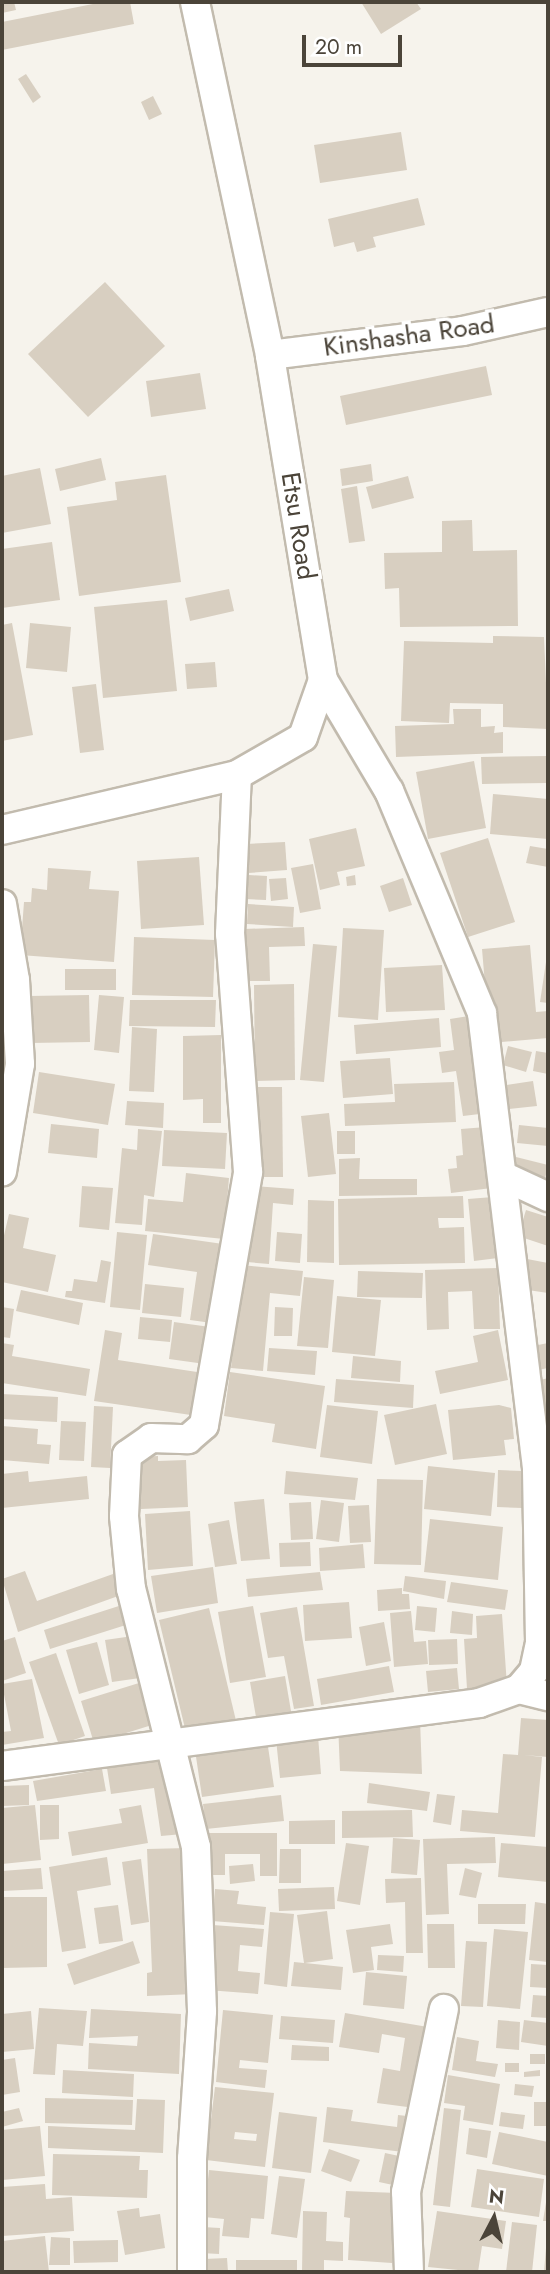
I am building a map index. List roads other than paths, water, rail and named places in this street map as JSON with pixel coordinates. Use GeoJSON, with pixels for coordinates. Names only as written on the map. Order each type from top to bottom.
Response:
{"type":"FeatureCollection","features":[{"type":"Feature","properties":{"kind":"street","name":"Etsu Road"},"geometry":{"type":"LineString","coordinates":[[2,830],[237,775],[303,737],[323,680],[270,355],[195,2]]}},
{"type":"Feature","properties":{"kind":"street","name":"Kinshasha Road"},"geometry":{"type":"LineString","coordinates":[[270,355],[463,331],[548,312]]}},
{"type":"Feature","properties":{"kind":"street"},"geometry":{"type":"LineString","coordinates":[[2,1766],[172,1746],[479,1703],[519,1689],[534,1671],[540,1642],[537,1468],[482,1013],[389,791],[323,680]]}},
{"type":"Feature","properties":{"kind":"street"},"geometry":{"type":"LineString","coordinates":[[192,2272],[192,2159],[202,2011],[196,1847],[131,1589],[124,1516],[127,1455],[152,1438],[188,1439],[204,1425],[248,1172],[230,934],[237,775]]}},
{"type":"Feature","properties":{"kind":"street"},"geometry":{"type":"LineString","coordinates":[[2,904],[15,980],[20,1064],[2,1172]]}},
{"type":"Feature","properties":{"kind":"street"},"geometry":{"type":"LineString","coordinates":[[503,1177],[548,1196]]}},
{"type":"Feature","properties":{"kind":"street"},"geometry":{"type":"LineString","coordinates":[[519,1689],[548,1696]]}},
{"type":"Feature","properties":{"kind":"street"},"geometry":{"type":"LineString","coordinates":[[409,2272],[407,2193],[444,2009]]}}]}
